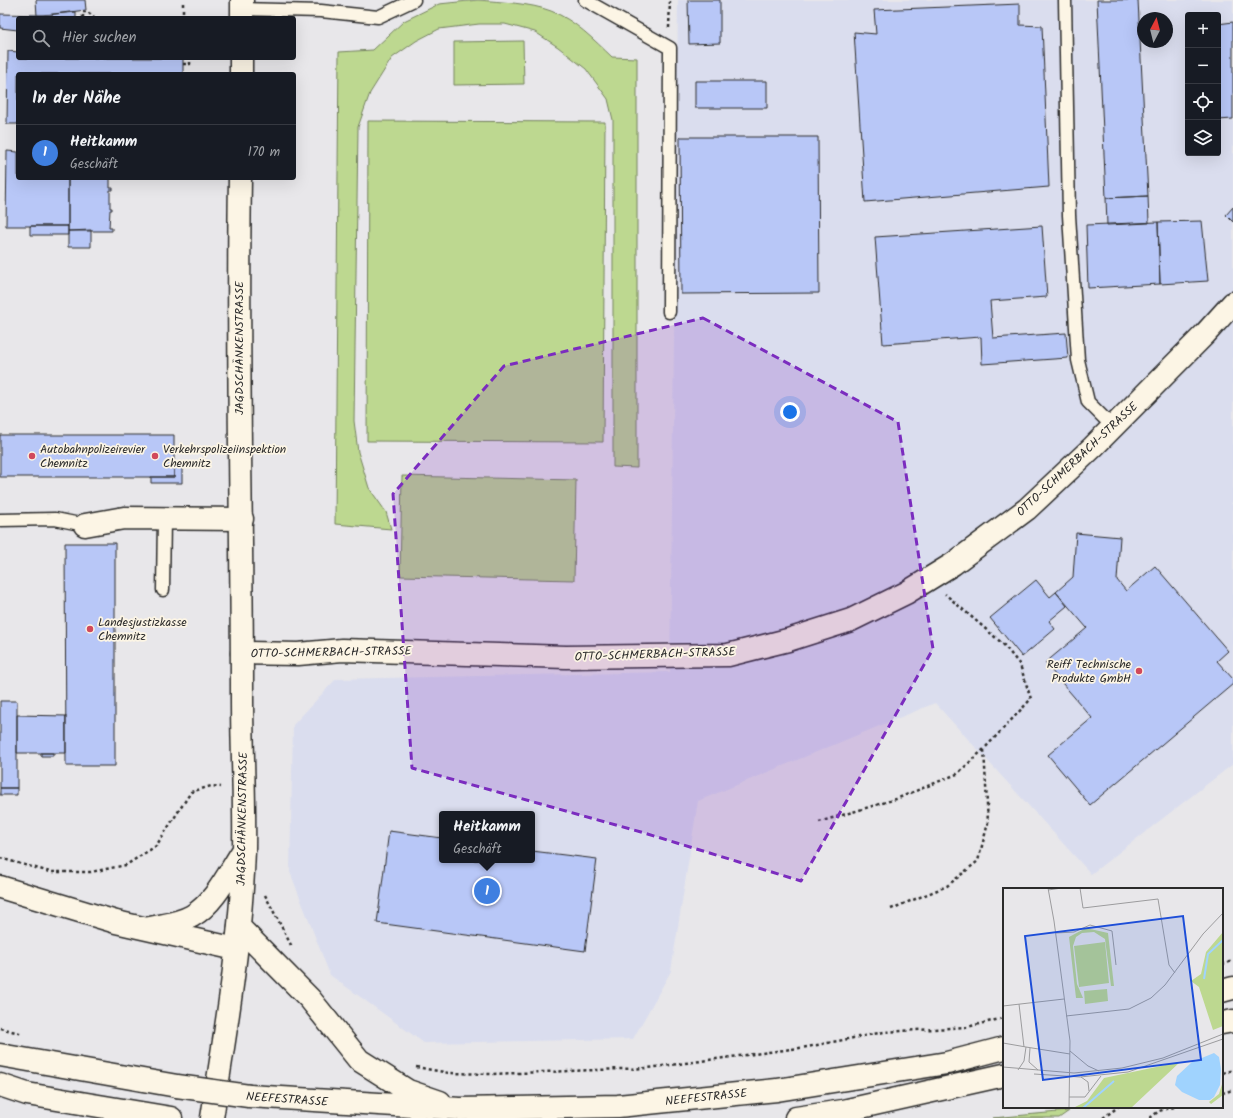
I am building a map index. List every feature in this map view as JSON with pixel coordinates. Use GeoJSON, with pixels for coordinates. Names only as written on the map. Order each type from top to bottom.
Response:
{"type":"FeatureCollection","features":[{"type":"Feature","properties":{"kind":"main road"},"geometry":{"type":"LineString","coordinates":[[242,60],[242,72]]}},
{"type":"Feature","properties":{"kind":"main road","name":"JAGDSCHÄNKENSTRASSE"},"geometry":{"type":"LineString","coordinates":[[212,1118],[239,927],[244,850],[242,787],[242,519],[238,384],[240,180]]}},
{"type":"Feature","properties":{"kind":"main road","name":"OTTO-SCHMERBACH-STRASSE"},"geometry":{"type":"LineString","coordinates":[[242,653],[298,654],[342,650],[566,657],[728,655],[788,640],[851,620],[923,582],[953,564],[1027,509],[1113,427],[1205,334],[1233,303]]}},
{"type":"Feature","properties":{"kind":"main road"},"geometry":{"type":"LineString","coordinates":[[85,525],[124,518],[242,519]]}},
{"type":"Feature","properties":{"kind":"main road"},"geometry":{"type":"LineString","coordinates":[[146,929],[191,916],[203,908],[217,891],[244,850]]}},
{"type":"Feature","properties":{"kind":"main road"},"geometry":{"type":"LineString","coordinates":[[0,887],[116,922],[236,949]]}},
{"type":"Feature","properties":{"kind":"main road"},"geometry":{"type":"LineString","coordinates":[[239,927],[310,998],[359,1060],[408,1091],[460,1109]]}},
{"type":"Feature","properties":{"kind":"main road"},"geometry":{"type":"LineString","coordinates":[[1223,991],[1233,988]]}},
{"type":"Feature","properties":{"kind":"main road"},"geometry":{"type":"LineString","coordinates":[[1223,1023],[1233,1021]]}},
{"type":"Feature","properties":{"kind":"main road","name":"NEEFESTRASSE"},"geometry":{"type":"LineString","coordinates":[[3,1055],[177,1086],[249,1096],[402,1107],[460,1109],[618,1106],[777,1090],[947,1063],[1003,1048]]}},
{"type":"Feature","properties":{"kind":"main road"},"geometry":{"type":"LineString","coordinates":[[796,1118],[843,1111],[1003,1075]]}},
{"type":"Feature","properties":{"kind":"main road"},"geometry":{"type":"LineString","coordinates":[[0,1085],[27,1094],[171,1118]]}},
{"type":"Feature","properties":{"kind":"lane"},"geometry":{"type":"LineString","coordinates":[[242,9],[321,11],[378,17],[414,0]]}},
{"type":"Feature","properties":{"kind":"lane"},"geometry":{"type":"LineString","coordinates":[[585,0],[670,48],[669,312]]}},
{"type":"Feature","properties":{"kind":"lane"},"geometry":{"type":"LineString","coordinates":[[1065,0],[1069,215],[1078,360],[1088,402],[1113,427]]}},
{"type":"Feature","properties":{"kind":"lane"},"geometry":{"type":"LineString","coordinates":[[163,590],[164,518]]}},
{"type":"Feature","properties":{"kind":"lane"},"geometry":{"type":"LineString","coordinates":[[0,520],[55,520],[85,525]]}},
{"type":"Feature","properties":{"kind":"path"},"geometry":{"type":"LineString","coordinates":[[183,0],[183,16]]}},
{"type":"Feature","properties":{"kind":"path"},"geometry":{"type":"LineString","coordinates":[[668,47],[670,0]]}},
{"type":"Feature","properties":{"kind":"path"},"geometry":{"type":"LineString","coordinates":[[83,16],[84,12],[88,12],[92,16]]}},
{"type":"Feature","properties":{"kind":"path"},"geometry":{"type":"LineString","coordinates":[[183,64],[190,64],[190,60]]}},
{"type":"Feature","properties":{"kind":"path"},"geometry":{"type":"LineString","coordinates":[[819,822],[896,799],[957,774],[984,749],[1031,700],[1020,665],[1003,644],[945,594],[923,582]]}},
{"type":"Feature","properties":{"kind":"path"},"geometry":{"type":"LineString","coordinates":[[891,909],[947,886],[978,861],[988,822],[984,749]]}},
{"type":"Feature","properties":{"kind":"path"},"geometry":{"type":"LineString","coordinates":[[0,858],[50,872],[92,872],[126,865],[156,846],[191,792],[210,786],[242,787]]}},
{"type":"Feature","properties":{"kind":"path"},"geometry":{"type":"LineString","coordinates":[[1223,964],[1233,961]]}},
{"type":"Feature","properties":{"kind":"path"},"geometry":{"type":"LineString","coordinates":[[409,1065],[449,1074],[591,1071],[648,1068],[807,1047],[884,1032],[967,1027],[1003,1018]]}},
{"type":"Feature","properties":{"kind":"path"},"geometry":{"type":"LineString","coordinates":[[1223,1073],[1233,1070]]}},
{"type":"Feature","properties":{"kind":"path"},"geometry":{"type":"LineString","coordinates":[[1223,1093],[1233,1090]]}},
{"type":"Feature","properties":{"kind":"path"},"geometry":{"type":"LineString","coordinates":[[1102,1118],[1117,1108]]}},
{"type":"Feature","properties":{"kind":"path"},"geometry":{"type":"LineString","coordinates":[[1150,1118],[1159,1112],[1171,1108]]}},
{"type":"Feature","properties":{"kind":"highlighted area"},"geometry":{"type":"Polygon","coordinates":[[[703,318],[898,422],[933,649],[801,881],[641,832],[412,768],[393,494],[504,366],[703,318]]]}},
{"type":"Feature","properties":{"kind":"shaded area"},"geometry":{"type":"Polygon","coordinates":[[[678,0],[1233,0],[1233,502],[1231,503],[1233,505],[1233,764],[1091,874],[935,703],[698,801],[671,971],[633,1039],[424,1043],[330,975],[290,872],[293,725],[336,679],[670,672],[678,0]]]}},
{"type":"Feature","properties":{"kind":"green space"},"geometry":{"type":"Polygon","coordinates":[[[478,0],[506,2],[543,8],[560,15],[576,25],[612,57],[637,58],[637,468],[613,467],[613,120],[608,99],[586,69],[558,47],[535,32],[505,24],[479,24],[439,29],[416,41],[392,58],[370,93],[358,127],[354,421],[358,452],[369,488],[386,512],[391,529],[335,524],[339,52],[373,50],[404,21],[439,4],[478,0]]]}},
{"type":"Feature","properties":{"kind":"green space"},"geometry":{"type":"Polygon","coordinates":[[[523,41],[524,84],[454,85],[454,42],[523,41]]]}},
{"type":"Feature","properties":{"kind":"green space"},"geometry":{"type":"Polygon","coordinates":[[[368,121],[605,122],[603,442],[367,441],[368,121]]]}},
{"type":"Feature","properties":{"kind":"green space"},"geometry":{"type":"Polygon","coordinates":[[[402,476],[576,480],[574,580],[400,576],[402,476]]]}},
{"type":"Feature","properties":{"kind":"green space"},"geometry":{"type":"Polygon","coordinates":[[[1069,1111],[1059,1118],[993,1118],[1069,1111]]]}},
{"type":"Feature","properties":{"kind":"building"},"geometry":{"type":"Polygon","coordinates":[[[36,0],[85,0],[86,10],[37,16],[36,0]]]}},
{"type":"Feature","properties":{"kind":"building"},"geometry":{"type":"Polygon","coordinates":[[[688,0],[720,0],[720,43],[689,44],[688,0]]]}},
{"type":"Feature","properties":{"kind":"building"},"geometry":{"type":"Polygon","coordinates":[[[1097,0],[1138,0],[1137,48],[1140,48],[1148,196],[1106,198],[1097,0]]]}},
{"type":"Feature","properties":{"kind":"building"},"geometry":{"type":"Polygon","coordinates":[[[1020,4],[1020,25],[1042,26],[1049,187],[865,202],[854,32],[876,34],[874,10],[1020,4]]]}},
{"type":"Feature","properties":{"kind":"building"},"geometry":{"type":"Polygon","coordinates":[[[76,12],[76,16],[45,15],[76,12]]]}},
{"type":"Feature","properties":{"kind":"building"},"geometry":{"type":"Polygon","coordinates":[[[0,14],[45,15],[16,16],[16,30],[0,28],[0,14]]]}},
{"type":"Feature","properties":{"kind":"building"},"geometry":{"type":"Polygon","coordinates":[[[1233,22],[1233,119],[1221,120],[1221,48],[1221,24],[1233,22]]]}},
{"type":"Feature","properties":{"kind":"building"},"geometry":{"type":"Polygon","coordinates":[[[8,51],[16,52],[16,60],[183,60],[183,72],[16,72],[16,124],[7,124],[8,51]]]}},
{"type":"Feature","properties":{"kind":"building"},"geometry":{"type":"Polygon","coordinates":[[[695,81],[767,81],[767,108],[695,108],[695,81]]]}},
{"type":"Feature","properties":{"kind":"building"},"geometry":{"type":"Polygon","coordinates":[[[680,137],[818,137],[819,293],[681,294],[680,137]]]}},
{"type":"Feature","properties":{"kind":"building"},"geometry":{"type":"Polygon","coordinates":[[[7,151],[16,152],[16,180],[68,180],[68,226],[6,226],[7,151]]]}},
{"type":"Feature","properties":{"kind":"building"},"geometry":{"type":"Polygon","coordinates":[[[68,180],[110,180],[110,188],[113,188],[113,190],[110,190],[110,208],[112,208],[112,210],[110,210],[109,228],[112,228],[112,231],[68,231],[68,180]]]}},
{"type":"Feature","properties":{"kind":"building"},"geometry":{"type":"Polygon","coordinates":[[[1148,196],[1149,223],[1107,225],[1106,198],[1148,196]]]}},
{"type":"Feature","properties":{"kind":"building"},"geometry":{"type":"Polygon","coordinates":[[[1233,207],[1233,222],[1226,215],[1233,207]]]}},
{"type":"Feature","properties":{"kind":"building"},"geometry":{"type":"Polygon","coordinates":[[[1202,221],[1208,281],[1160,284],[1158,222],[1202,221]]]}},
{"type":"Feature","properties":{"kind":"building"},"geometry":{"type":"Polygon","coordinates":[[[1158,222],[1160,284],[1088,288],[1086,225],[1158,222]]]}},
{"type":"Feature","properties":{"kind":"building"},"geometry":{"type":"Polygon","coordinates":[[[30,226],[68,226],[68,235],[30,235],[30,226]]]}},
{"type":"Feature","properties":{"kind":"building"},"geometry":{"type":"Polygon","coordinates":[[[1042,226],[1047,297],[990,301],[993,338],[1066,333],[1068,358],[982,364],[981,337],[883,344],[875,237],[1042,226]]]}},
{"type":"Feature","properties":{"kind":"building"},"geometry":{"type":"Polygon","coordinates":[[[91,230],[91,247],[68,247],[68,231],[91,230]]]}},
{"type":"Feature","properties":{"kind":"building"},"geometry":{"type":"Polygon","coordinates":[[[0,435],[174,435],[174,477],[0,477],[0,435]]]}},
{"type":"Feature","properties":{"kind":"building"},"geometry":{"type":"Polygon","coordinates":[[[174,463],[182,463],[182,483],[151,483],[151,477],[174,477],[174,463]]]}},
{"type":"Feature","properties":{"kind":"building","name":"Reiff Technische Produkte GmbH"},"geometry":{"type":"Polygon","coordinates":[[[1076,533],[1120,537],[1117,580],[1126,591],[1155,566],[1228,651],[1217,661],[1233,679],[1233,684],[1090,805],[1048,755],[1092,718],[1045,663],[1087,628],[1056,592],[1073,577],[1076,533]]]}},
{"type":"Feature","properties":{"kind":"building","name":"Landesjustizkasse Chemnitz"},"geometry":{"type":"Polygon","coordinates":[[[65,543],[115,543],[115,766],[66,766],[65,543]]]}},
{"type":"Feature","properties":{"kind":"building"},"geometry":{"type":"Polygon","coordinates":[[[1036,580],[1050,597],[1056,592],[1067,606],[1049,621],[1055,629],[1022,657],[990,618],[1036,580]]]}},
{"type":"Feature","properties":{"kind":"building"},"geometry":{"type":"Polygon","coordinates":[[[0,701],[17,701],[17,788],[0,788],[0,701]]]}},
{"type":"Feature","properties":{"kind":"building"},"geometry":{"type":"Polygon","coordinates":[[[17,715],[66,716],[66,753],[17,753],[17,715]]]}},
{"type":"Feature","properties":{"kind":"building"},"geometry":{"type":"Polygon","coordinates":[[[41,753],[53,753],[53,756],[41,756],[41,753]]]}},
{"type":"Feature","properties":{"kind":"building"},"geometry":{"type":"Polygon","coordinates":[[[0,788],[17,788],[17,795],[0,795],[0,788]]]}},
{"type":"Feature","properties":{"kind":"building"},"geometry":{"type":"Polygon","coordinates":[[[389,831],[439,838],[439,863],[535,863],[535,851],[597,859],[585,951],[377,923],[389,831]]]}},
{"type":"Feature","properties":{"kind":"place","name":"Autobahnpolizeirevier Chemnitz"},"geometry":{"type":"Point","coordinates":[32,456]}},
{"type":"Feature","properties":{"kind":"place","name":"Verkehrspolizeiinspektion Chemnitz"},"geometry":{"type":"Point","coordinates":[155,456]}},
{"type":"Feature","properties":{"kind":"place","name":"Landesjustizkasse Chemnitz"},"geometry":{"type":"Point","coordinates":[90,629]}},
{"type":"Feature","properties":{"kind":"place","name":"Reiff Technische Produkte GmbH"},"geometry":{"type":"Point","coordinates":[1139,671]}},
{"type":"Feature","properties":{"kind":"place","name":"Heitkamm"},"geometry":{"type":"Point","coordinates":[487,891]}}]}
